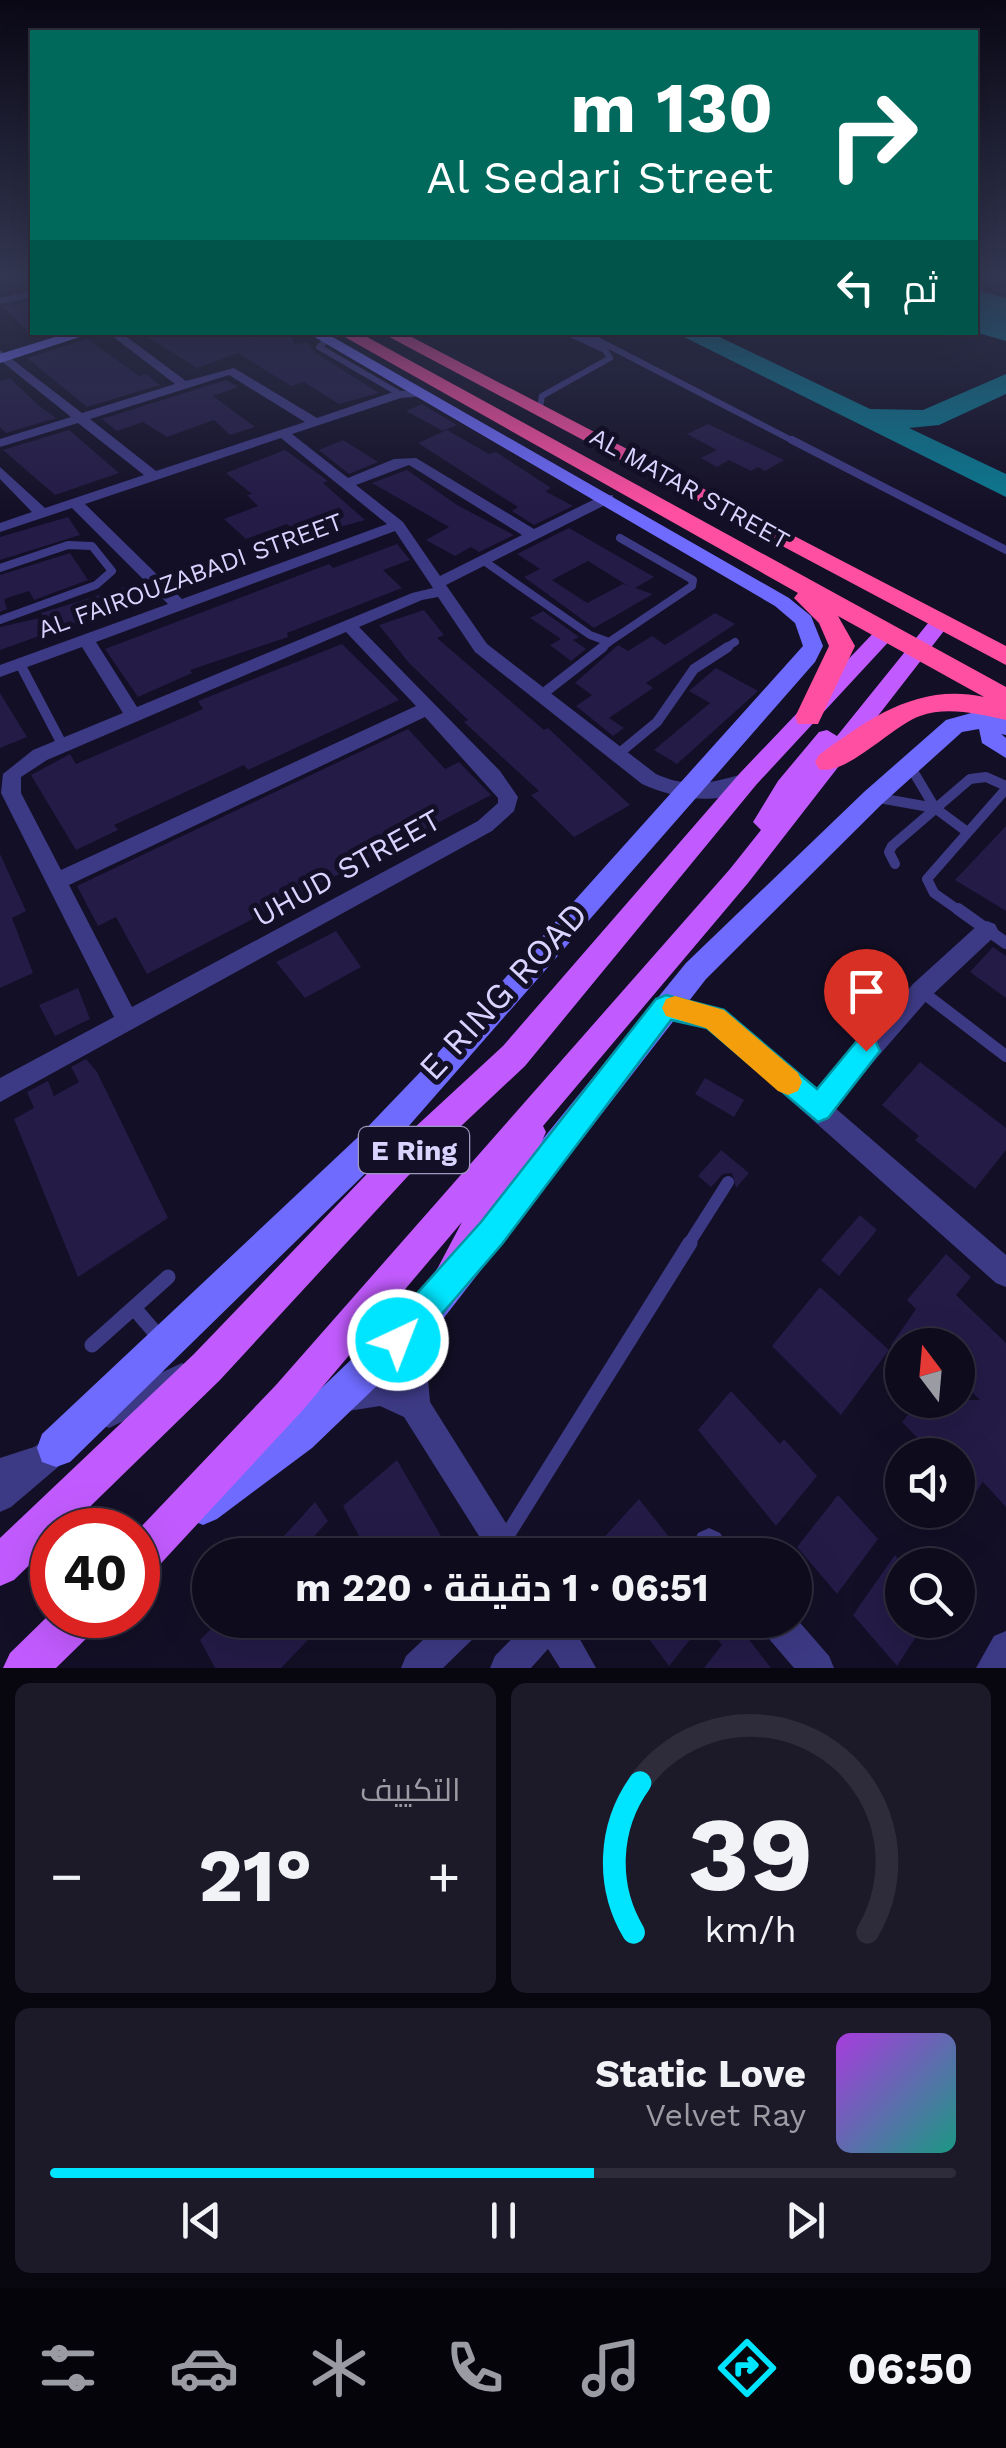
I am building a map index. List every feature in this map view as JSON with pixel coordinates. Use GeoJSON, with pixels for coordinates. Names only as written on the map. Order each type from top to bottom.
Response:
{"type":"FeatureCollection","features":[{"type":"Feature","properties":{"kind":"highway"},"geometry":{"type":"LineString","coordinates":[[373,357],[404,386]]}},
{"type":"Feature","properties":{"kind":"highway","name":"AL MATAR STREET"},"geometry":{"type":"LineString","coordinates":[[376,357],[558,449],[608,487],[709,532],[888,632]]}},
{"type":"Feature","properties":{"kind":"highway","name":"AL MATAR STREET"},"geometry":{"type":"LineString","coordinates":[[434,357],[892,597],[930,636],[1006,698]]}},
{"type":"Feature","properties":{"kind":"highway"},"geometry":{"type":"LineString","coordinates":[[491,432],[558,449]]}},
{"type":"Feature","properties":{"kind":"highway"},"geometry":{"type":"LineString","coordinates":[[608,487],[666,498],[872,606],[891,606],[892,597]]}},
{"type":"Feature","properties":{"kind":"highway"},"geometry":{"type":"LineString","coordinates":[[709,532],[728,552],[820,606],[835,626],[842,646],[808,717]]}},
{"type":"Feature","properties":{"kind":"highway"},"geometry":{"type":"LineString","coordinates":[[888,632],[901,629],[930,636],[1006,676]]}},
{"type":"Feature","properties":{"kind":"highway","name":"AL MATAR STREET"},"geometry":{"type":"LineString","coordinates":[[930,636],[1006,657]]}},
{"type":"Feature","properties":{"kind":"highway"},"geometry":{"type":"LineString","coordinates":[[830,762],[903,709],[938,701],[995,721]]}},
{"type":"Feature","properties":{"kind":"main road","name":"E RING ROAD"},"geometry":{"type":"LineString","coordinates":[[0,1566],[207,1368],[398,1166],[514,1056],[748,780],[888,632]]}},
{"type":"Feature","properties":{"kind":"main road","name":"E Ring"},"geometry":{"type":"LineString","coordinates":[[160,1536],[289,1398],[544,1102],[765,842],[930,636]]}},
{"type":"Feature","properties":{"kind":"main road"},"geometry":{"type":"LineString","coordinates":[[765,842],[765,822],[786,787],[872,686],[878,666],[863,658]]}},
{"type":"Feature","properties":{"kind":"main road"},"geometry":{"type":"LineString","coordinates":[[443,1290],[544,1102]]}},
{"type":"Feature","properties":{"kind":"main road"},"geometry":{"type":"LineString","coordinates":[[24,1668],[56,1638]]}},
{"type":"Feature","properties":{"kind":"street"},"geometry":{"type":"LineString","coordinates":[[2,357],[154,477]]}},
{"type":"Feature","properties":{"kind":"street"},"geometry":{"type":"LineString","coordinates":[[146,357],[184,384]]}},
{"type":"Feature","properties":{"kind":"street","name":"AL MATAR STREET"},"geometry":{"type":"LineString","coordinates":[[364,357],[404,386],[608,487],[782,602],[808,627]]}},
{"type":"Feature","properties":{"kind":"street"},"geometry":{"type":"LineString","coordinates":[[0,442],[222,372],[237,372],[318,424]]}},
{"type":"Feature","properties":{"kind":"street"},"geometry":{"type":"LineString","coordinates":[[0,528],[318,424],[404,386]]}},
{"type":"Feature","properties":{"kind":"street"},"geometry":{"type":"LineString","coordinates":[[284,435],[398,525],[481,648],[676,803],[748,780]]}},
{"type":"Feature","properties":{"kind":"street"},"geometry":{"type":"LineString","coordinates":[[348,483],[400,462],[411,462],[534,536]]}},
{"type":"Feature","properties":{"kind":"street"},"geometry":{"type":"LineString","coordinates":[[0,471],[42,514]]}},
{"type":"Feature","properties":{"kind":"street"},"geometry":{"type":"LineString","coordinates":[[128,1022],[5,785],[22,764],[442,587],[484,560],[534,536],[608,487]]}},
{"type":"Feature","properties":{"kind":"street"},"geometry":{"type":"LineString","coordinates":[[75,503],[179,606]]}},
{"type":"Feature","properties":{"kind":"street","name":"AL FAIROUZABADI STREET"},"geometry":{"type":"LineString","coordinates":[[0,671],[398,525]]}},
{"type":"Feature","properties":{"kind":"street","name":"UHUD STREET"},"geometry":{"type":"LineString","coordinates":[[0,1091],[333,911],[500,814],[508,798],[501,786],[350,627]]}},
{"type":"Feature","properties":{"kind":"street","name":"E RING ROAD"},"geometry":{"type":"LineString","coordinates":[[0,1496],[166,1345],[415,1100],[808,657],[813,640],[808,627]]}},
{"type":"Feature","properties":{"kind":"street"},"geometry":{"type":"LineString","coordinates":[[86,640],[134,716]]}},
{"type":"Feature","properties":{"kind":"street"},"geometry":{"type":"LineString","coordinates":[[56,882],[428,708]]}},
{"type":"Feature","properties":{"kind":"street"},"geometry":{"type":"LineString","coordinates":[[995,721],[990,736],[1006,750]]}},
{"type":"Feature","properties":{"kind":"street"},"geometry":{"type":"LineString","coordinates":[[173,1522],[261,1466],[420,1318],[696,971],[873,798],[948,730],[995,721]]}},
{"type":"Feature","properties":{"kind":"street"},"geometry":{"type":"LineString","coordinates":[[818,1108],[921,991],[997,936]]}},
{"type":"Feature","properties":{"kind":"street"},"geometry":{"type":"LineString","coordinates":[[696,971],[714,1018]]}},
{"type":"Feature","properties":{"kind":"street"},"geometry":{"type":"LineString","coordinates":[[666,1007],[714,1018],[1006,1272]]}},
{"type":"Feature","properties":{"kind":"street"},"geometry":{"type":"LineString","coordinates":[[420,1318],[412,1356],[416,1406],[499,1538]]}},
{"type":"Feature","properties":{"kind":"street"},"geometry":{"type":"LineString","coordinates":[[0,1474],[20,1468],[112,1412],[207,1368]]}},
{"type":"Feature","properties":{"kind":"street"},"geometry":{"type":"LineString","coordinates":[[333,1403],[356,1392],[381,1391],[416,1406]]}},
{"type":"Feature","properties":{"kind":"street"},"geometry":{"type":"LineString","coordinates":[[418,1668],[449,1638]]}},
{"type":"Feature","properties":{"kind":"street"},"geometry":{"type":"LineString","coordinates":[[507,1668],[535,1638]]}},
{"type":"Feature","properties":{"kind":"street"},"geometry":{"type":"LineString","coordinates":[[561,1638],[579,1668]]}},
{"type":"Feature","properties":{"kind":"street"},"geometry":{"type":"LineString","coordinates":[[791,1638],[817,1668]]}},
{"type":"Feature","properties":{"kind":"street"},"geometry":{"type":"LineString","coordinates":[[993,1668],[1006,1648]]}},
{"type":"Feature","properties":{"kind":"lane"},"geometry":{"type":"LineString","coordinates":[[540,414],[542,396],[609,357]]}},
{"type":"Feature","properties":{"kind":"lane"},"geometry":{"type":"LineString","coordinates":[[630,357],[1006,550]]}},
{"type":"Feature","properties":{"kind":"lane"},"geometry":{"type":"LineString","coordinates":[[540,696],[609,642],[692,586],[694,580],[620,538]]}},
{"type":"Feature","properties":{"kind":"lane"},"geometry":{"type":"LineString","coordinates":[[0,568],[78,544],[92,546],[112,571],[96,585],[0,620]]}},
{"type":"Feature","properties":{"kind":"lane"},"geometry":{"type":"LineString","coordinates":[[484,560],[590,635],[609,642]]}},
{"type":"Feature","properties":{"kind":"lane"},"geometry":{"type":"LineString","coordinates":[[618,755],[657,722],[694,669],[735,642]]}},
{"type":"Feature","properties":{"kind":"lane"},"geometry":{"type":"LineString","coordinates":[[20,664],[63,746]]}},
{"type":"Feature","properties":{"kind":"lane"},"geometry":{"type":"LineString","coordinates":[[910,766],[935,808],[966,831]]}},
{"type":"Feature","properties":{"kind":"lane"},"geometry":{"type":"LineString","coordinates":[[895,864],[889,852],[892,846],[974,777],[992,778],[1006,788],[929,871],[928,884],[997,936]]}},
{"type":"Feature","properties":{"kind":"lane"},"geometry":{"type":"LineString","coordinates":[[873,798],[935,808]]}},
{"type":"Feature","properties":{"kind":"lane"},"geometry":{"type":"LineString","coordinates":[[921,991],[1006,1056]]}},
{"type":"Feature","properties":{"kind":"lane"},"geometry":{"type":"LineString","coordinates":[[513,1538],[728,1182]]}},
{"type":"Feature","properties":{"kind":"lane"},"geometry":{"type":"LineString","coordinates":[[92,1345],[168,1277]]}},
{"type":"Feature","properties":{"kind":"lane"},"geometry":{"type":"LineString","coordinates":[[134,1308],[166,1345]]}},
{"type":"Feature","properties":{"kind":"building"},"geometry":{"type":"Polygon","coordinates":[[[112,357],[160,385],[87,407],[27,358],[112,357]]]}},
{"type":"Feature","properties":{"kind":"building"},"geometry":{"type":"Polygon","coordinates":[[[179,357],[228,357],[197,368],[179,357]]]}},
{"type":"Feature","properties":{"kind":"building"},"geometry":{"type":"Polygon","coordinates":[[[244,357],[322,357],[379,393],[339,404],[304,382],[291,386],[244,357]]]}},
{"type":"Feature","properties":{"kind":"building"},"geometry":{"type":"Polygon","coordinates":[[[10,378],[56,418],[6,433],[0,427],[0,381],[10,378]]]}},
{"type":"Feature","properties":{"kind":"building"},"geometry":{"type":"Polygon","coordinates":[[[226,380],[238,387],[213,396],[255,427],[230,435],[214,420],[167,437],[143,422],[117,431],[102,419],[226,380]]]}},
{"type":"Feature","properties":{"kind":"building"},"geometry":{"type":"Polygon","coordinates":[[[422,404],[457,425],[443,431],[406,411],[422,404]]]}},
{"type":"Feature","properties":{"kind":"building"},"geometry":{"type":"Polygon","coordinates":[[[708,424],[784,460],[765,471],[758,467],[751,471],[729,460],[717,467],[701,458],[717,450],[687,434],[708,424]]]}},
{"type":"Feature","properties":{"kind":"building"},"geometry":{"type":"Polygon","coordinates":[[[69,430],[119,473],[55,495],[3,450],[69,430]]]}},
{"type":"Feature","properties":{"kind":"building"},"geometry":{"type":"Polygon","coordinates":[[[447,430],[489,454],[496,452],[551,488],[545,491],[573,506],[534,525],[512,511],[518,507],[418,443],[447,430]]]}},
{"type":"Feature","properties":{"kind":"building"},"geometry":{"type":"Polygon","coordinates":[[[343,440],[378,462],[349,474],[319,450],[343,440]]]}},
{"type":"Feature","properties":{"kind":"building"},"geometry":{"type":"Polygon","coordinates":[[[285,450],[328,481],[323,483],[365,520],[301,538],[287,524],[246,539],[224,519],[258,506],[247,495],[252,494],[226,473],[285,450]]]}},
{"type":"Feature","properties":{"kind":"building"},"geometry":{"type":"Polygon","coordinates":[[[407,470],[457,505],[514,535],[479,552],[471,547],[455,556],[426,540],[449,527],[372,483],[407,470]]]}},
{"type":"Feature","properties":{"kind":"building"},"geometry":{"type":"Polygon","coordinates":[[[68,517],[80,535],[0,560],[0,537],[68,517]]]}},
{"type":"Feature","properties":{"kind":"building"},"geometry":{"type":"Polygon","coordinates":[[[569,528],[654,577],[635,588],[653,594],[594,628],[524,577],[540,569],[517,554],[569,528]],[[588,561],[552,580],[587,603],[623,584],[628,586],[588,561]]]}},
{"type":"Feature","properties":{"kind":"building"},"geometry":{"type":"Polygon","coordinates":[[[397,544],[410,560],[383,570],[402,588],[287,633],[288,637],[190,670],[192,673],[138,697],[105,649],[329,564],[333,568],[397,544]]]}},
{"type":"Feature","properties":{"kind":"building"},"geometry":{"type":"Polygon","coordinates":[[[70,553],[88,580],[34,600],[29,591],[4,599],[7,609],[0,612],[0,575],[70,553]]]}},
{"type":"Feature","properties":{"kind":"building"},"geometry":{"type":"Polygon","coordinates":[[[129,586],[138,601],[0,650],[0,627],[44,617],[41,613],[129,586]]]}},
{"type":"Feature","properties":{"kind":"building"},"geometry":{"type":"Polygon","coordinates":[[[424,610],[444,635],[437,638],[544,730],[548,728],[630,805],[574,837],[531,795],[539,791],[464,722],[468,720],[409,663],[379,625],[424,610]]]}},
{"type":"Feature","properties":{"kind":"building"},"geometry":{"type":"Polygon","coordinates":[[[543,611],[579,637],[573,640],[586,649],[571,661],[550,645],[561,639],[530,618],[543,611]]]}},
{"type":"Feature","properties":{"kind":"building"},"geometry":{"type":"Polygon","coordinates":[[[715,613],[735,624],[646,683],[653,688],[609,718],[624,728],[613,736],[576,706],[592,695],[575,683],[618,645],[628,651],[652,636],[665,645],[715,613]]]}},
{"type":"Feature","properties":{"kind":"building"},"geometry":{"type":"Polygon","coordinates":[[[342,644],[399,700],[248,770],[244,765],[114,825],[118,830],[76,850],[31,775],[70,754],[76,764],[203,709],[198,701],[342,644]]]}},
{"type":"Feature","properties":{"kind":"building"},"geometry":{"type":"Polygon","coordinates":[[[716,668],[758,691],[677,764],[654,750],[710,703],[689,691],[716,668]]]}},
{"type":"Feature","properties":{"kind":"building"},"geometry":{"type":"Polygon","coordinates":[[[0,693],[27,737],[0,748],[0,693]]]}},
{"type":"Feature","properties":{"kind":"building"},"geometry":{"type":"Polygon","coordinates":[[[408,729],[445,769],[459,762],[491,795],[147,974],[116,917],[98,926],[77,886],[408,729]]]}},
{"type":"Feature","properties":{"kind":"building"},"geometry":{"type":"Polygon","coordinates":[[[1006,826],[1006,911],[955,880],[1006,826]]]}},
{"type":"Feature","properties":{"kind":"building"},"geometry":{"type":"Polygon","coordinates":[[[0,854],[26,911],[12,918],[33,973],[0,988],[0,854]]]}},
{"type":"Feature","properties":{"kind":"building"},"geometry":{"type":"Polygon","coordinates":[[[336,931],[361,967],[305,998],[276,962],[336,931]]]}},
{"type":"Feature","properties":{"kind":"building"},"geometry":{"type":"Polygon","coordinates":[[[993,947],[1006,956],[1006,998],[970,972],[993,947]]]}},
{"type":"Feature","properties":{"kind":"building"},"geometry":{"type":"Polygon","coordinates":[[[78,988],[90,1019],[55,1036],[39,1005],[78,988]]]}},
{"type":"Feature","properties":{"kind":"building"},"geometry":{"type":"Polygon","coordinates":[[[86,1059],[97,1072],[168,1218],[78,1277],[14,1119],[34,1108],[27,1092],[48,1081],[54,1096],[79,1082],[71,1067],[86,1059]]]}},
{"type":"Feature","properties":{"kind":"building"},"geometry":{"type":"Polygon","coordinates":[[[920,1062],[1006,1128],[1006,1150],[975,1189],[915,1140],[919,1136],[882,1105],[920,1062]]]}},
{"type":"Feature","properties":{"kind":"building"},"geometry":{"type":"Polygon","coordinates":[[[705,1078],[744,1100],[734,1117],[695,1094],[705,1078]]]}},
{"type":"Feature","properties":{"kind":"building"},"geometry":{"type":"Polygon","coordinates":[[[721,1150],[749,1173],[736,1188],[732,1173],[723,1174],[711,1187],[698,1176],[721,1150]]]}},
{"type":"Feature","properties":{"kind":"building"},"geometry":{"type":"Polygon","coordinates":[[[860,1215],[877,1230],[839,1276],[821,1260],[860,1215]]]}},
{"type":"Feature","properties":{"kind":"building"},"geometry":{"type":"Polygon","coordinates":[[[946,1254],[971,1277],[956,1295],[1006,1343],[1006,1507],[983,1482],[975,1493],[975,1438],[918,1438],[902,1422],[905,1418],[975,1418],[975,1400],[980,1400],[975,1395],[975,1328],[903,1328],[916,1309],[907,1300],[946,1254]]]}},
{"type":"Feature","properties":{"kind":"building"},"geometry":{"type":"Polygon","coordinates":[[[820,1287],[885,1346],[885,1355],[841,1415],[772,1346],[820,1287]]]}},
{"type":"Feature","properties":{"kind":"building"},"geometry":{"type":"Polygon","coordinates":[[[731,1391],[780,1444],[784,1439],[817,1476],[776,1526],[698,1430],[731,1391]]]}},
{"type":"Feature","properties":{"kind":"building"},"geometry":{"type":"Polygon","coordinates":[[[397,1460],[442,1538],[360,1538],[343,1506],[397,1460]]]}},
{"type":"Feature","properties":{"kind":"building"},"geometry":{"type":"Polygon","coordinates":[[[838,1495],[878,1539],[837,1594],[812,1565],[812,1538],[804,1538],[838,1495]]]}},
{"type":"Feature","properties":{"kind":"building"},"geometry":{"type":"Polygon","coordinates":[[[639,1499],[670,1538],[603,1538],[639,1499]]]}},
{"type":"Feature","properties":{"kind":"building"},"geometry":{"type":"Polygon","coordinates":[[[315,1502],[328,1521],[312,1538],[284,1536],[315,1502]]]}},
{"type":"Feature","properties":{"kind":"building"},"geometry":{"type":"Polygon","coordinates":[[[885,1569],[885,1638],[915,1638],[897,1666],[853,1615],[885,1569]]]}},
{"type":"Feature","properties":{"kind":"building"},"geometry":{"type":"Polygon","coordinates":[[[310,1638],[281,1668],[215,1668],[200,1640],[310,1638]]]}},
{"type":"Feature","properties":{"kind":"building"},"geometry":{"type":"Polygon","coordinates":[[[648,1638],[691,1638],[669,1666],[648,1638]]]}},
{"type":"Feature","properties":{"kind":"building"},"geometry":{"type":"Polygon","coordinates":[[[717,1638],[748,1638],[771,1668],[704,1668],[722,1645],[717,1638]]]}},
{"type":"Feature","properties":{"kind":"taxiway"},"geometry":{"type":"LineString","coordinates":[[738,357],[1006,487]]}},
{"type":"Feature","properties":{"kind":"taxiway"},"geometry":{"type":"LineString","coordinates":[[873,418],[928,419],[1006,383]]}},
{"type":"Feature","properties":{"kind":"slow traffic"},"geometry":{"type":"LineString","coordinates":[[675,1008],[714,1018],[788,1082]]}},
{"type":"Feature","properties":{"kind":"route"},"geometry":{"type":"LineString","coordinates":[[398,1340],[492,1233],[666,1007],[714,1018],[818,1108],[866,1051]]}}]}
